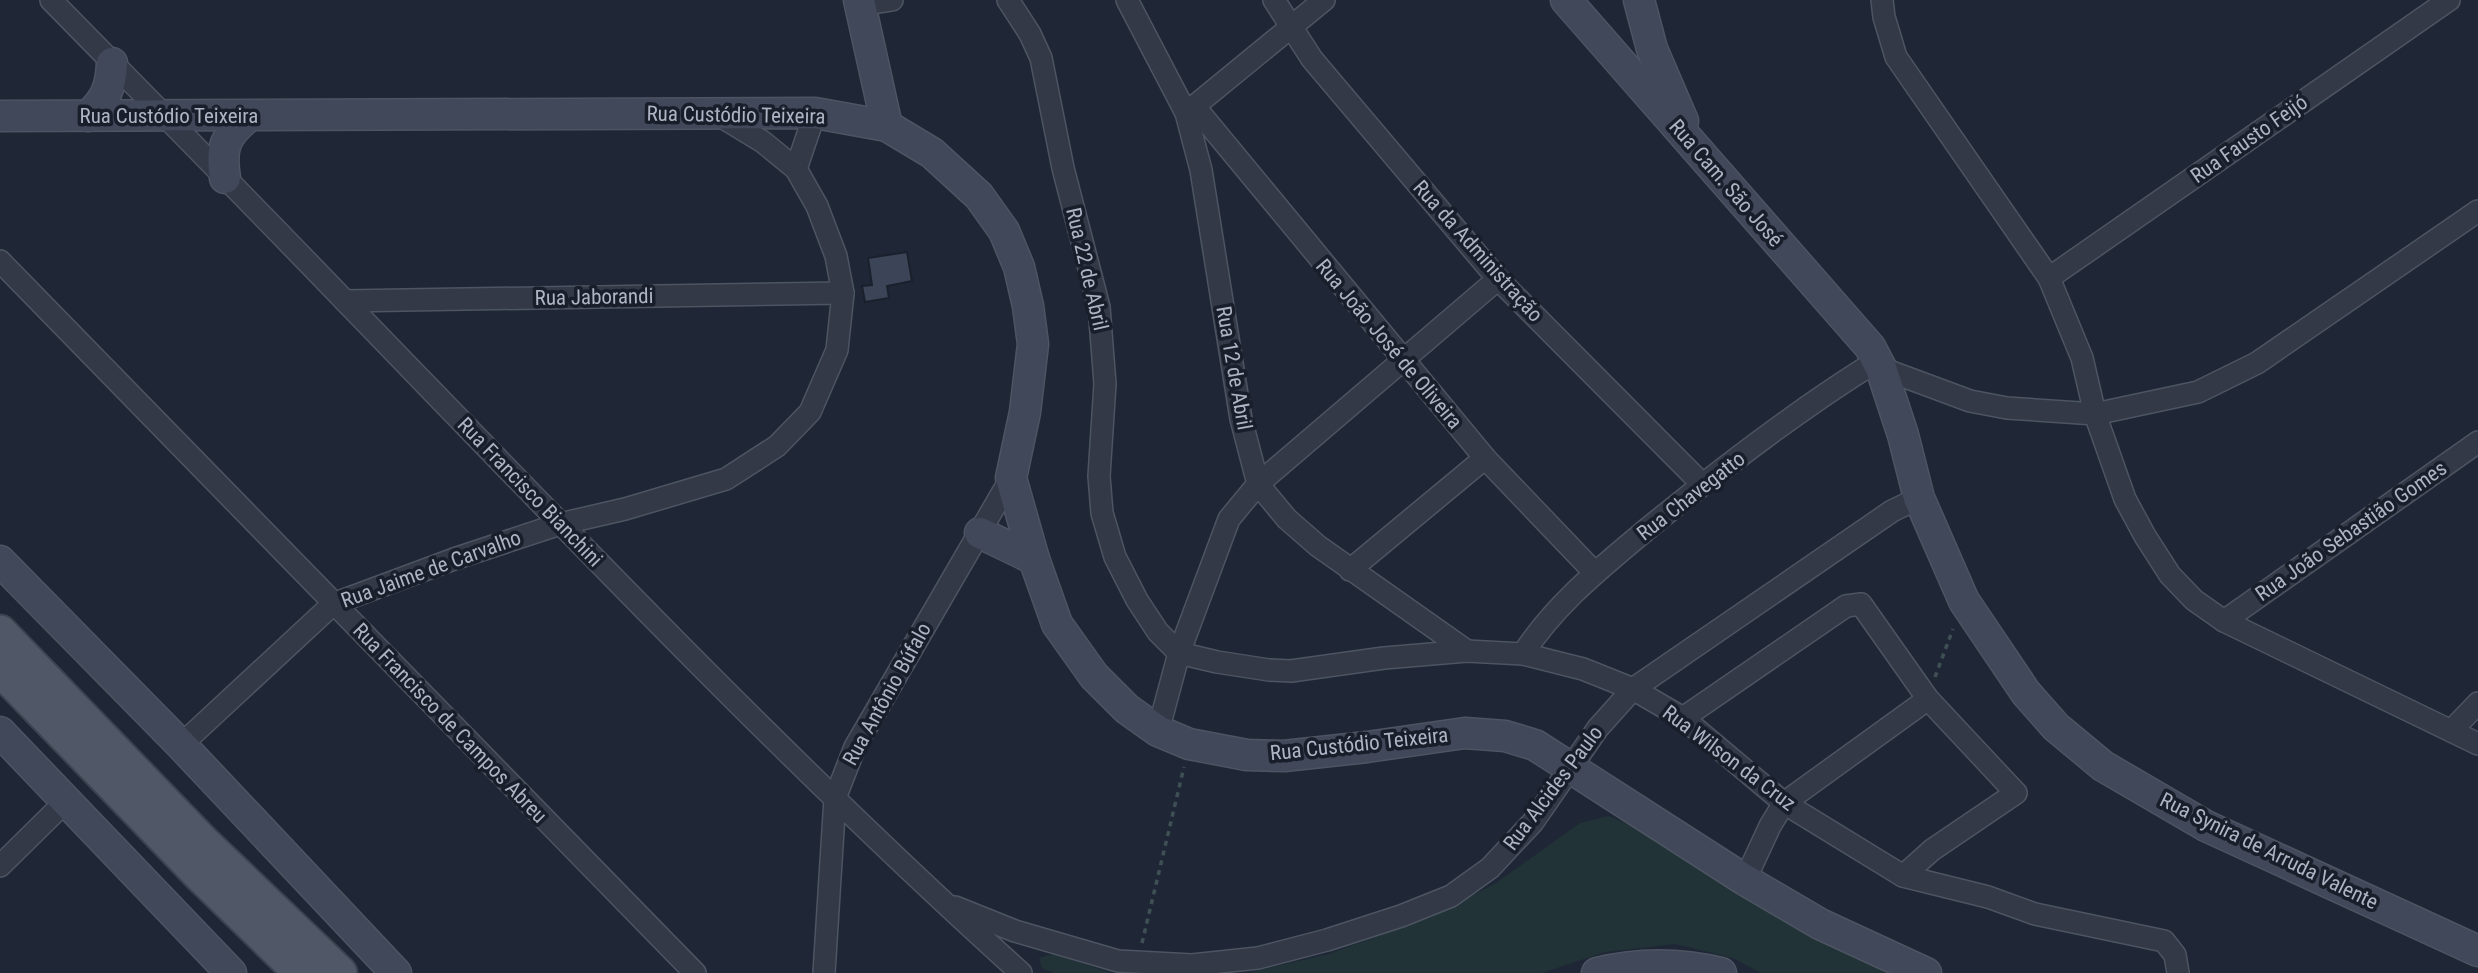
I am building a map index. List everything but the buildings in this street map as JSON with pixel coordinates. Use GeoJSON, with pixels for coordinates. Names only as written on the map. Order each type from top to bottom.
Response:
{"type":"FeatureCollection","features":[{"type":"Feature","properties":{"kind":"main road"},"geometry":{"type":"LineString","coordinates":[[0,632],[202,841],[340,973]]}},
{"type":"Feature","properties":{"kind":"main road"},"geometry":{"type":"LineString","coordinates":[[0,669],[201,876],[301,973]]}},
{"type":"Feature","properties":{"kind":"street","name":"Rua Francisco Bianchini"},"geometry":{"type":"LineString","coordinates":[[51,0],[560,524],[835,799],[1021,973]]}},
{"type":"Feature","properties":{"kind":"street"},"geometry":{"type":"LineString","coordinates":[[887,126],[859,3],[892,0]]}},
{"type":"Feature","properties":{"kind":"street","name":"Rua 22 de Abril"},"geometry":{"type":"LineString","coordinates":[[1008,0],[1030,34],[1041,58],[1063,167],[1099,307],[1105,384],[1099,476],[1102,513],[1115,557],[1137,600],[1158,632],[1179,653]]}},
{"type":"Feature","properties":{"kind":"street","name":"Rua 12 de Abril"},"geometry":{"type":"LineString","coordinates":[[1127,0],[1190,109],[1241,419],[1258,484],[1287,519],[1350,570],[1467,651]]}},
{"type":"Feature","properties":{"kind":"street","name":"Rua da Administração"},"geometry":{"type":"LineString","coordinates":[[1274,0],[1290,29],[1312,59],[1498,279],[1702,484]]}},
{"type":"Feature","properties":{"kind":"street"},"geometry":{"type":"LineString","coordinates":[[1190,109],[1324,0]]}},
{"type":"Feature","properties":{"kind":"street","name":"Rua Cam. São José"},"geometry":{"type":"LineString","coordinates":[[1566,0],[1870,347],[1881,368]]}},
{"type":"Feature","properties":{"kind":"street"},"geometry":{"type":"LineString","coordinates":[[1639,0],[1649,40],[1694,147]]}},
{"type":"Feature","properties":{"kind":"street"},"geometry":{"type":"LineString","coordinates":[[1882,0],[1884,17],[1896,57],[2049,278],[2082,358],[2095,414],[2125,499],[2170,575],[2194,600],[2224,621],[2478,744]]}},
{"type":"Feature","properties":{"kind":"street","name":"Rua Fausto Feijó"},"geometry":{"type":"LineString","coordinates":[[2049,278],[2449,0]]}},
{"type":"Feature","properties":{"kind":"street"},"geometry":{"type":"LineString","coordinates":[[1616,58],[1639,51],[1649,40]]}},
{"type":"Feature","properties":{"kind":"street"},"geometry":{"type":"LineString","coordinates":[[88,116],[107,97],[112,80],[112,63]]}},
{"type":"Feature","properties":{"kind":"street","name":"Rua João José de Oliveira"},"geometry":{"type":"LineString","coordinates":[[1190,109],[1485,458],[1595,573]]}},
{"type":"Feature","properties":{"kind":"street","name":"Rua Jaime de Carvalho"},"geometry":{"type":"LineString","coordinates":[[181,745],[333,604],[454,559],[560,524],[625,509],[726,479],[777,446],[810,412],[837,350],[843,293],[836,256],[817,206],[796,169],[763,142],[716,113]]}},
{"type":"Feature","properties":{"kind":"street"},"geometry":{"type":"LineString","coordinates":[[796,169],[815,113]]}},
{"type":"Feature","properties":{"kind":"street","name":"Rua Custódio Teixeira"},"geometry":{"type":"LineString","coordinates":[[0,117],[815,113],[887,126],[932,153],[979,196],[1004,231],[1019,267],[1033,344],[1025,412],[1012,478],[1034,559],[1057,624],[1102,685],[1127,709],[1158,730],[1189,744],[1247,755],[1284,756],[1465,733],[1505,736],[1535,745],[1745,880],[1820,924],[1926,973]]}},
{"type":"Feature","properties":{"kind":"street"},"geometry":{"type":"LineString","coordinates":[[225,178],[223,149],[229,136],[249,116]]}},
{"type":"Feature","properties":{"kind":"street"},"geometry":{"type":"LineString","coordinates":[[1881,368],[1969,401],[2007,408],[2095,414],[2197,392],[2257,363],[2478,211]]}},
{"type":"Feature","properties":{"kind":"street","name":"Rua Francisco de Campos Abreu"},"geometry":{"type":"LineString","coordinates":[[0,261],[695,973]]}},
{"type":"Feature","properties":{"kind":"street"},"geometry":{"type":"LineString","coordinates":[[1158,730],[1179,653],[1229,519],[1258,484],[1498,279]]}},
{"type":"Feature","properties":{"kind":"street","name":"Rua Jaborandi"},"geometry":{"type":"LineString","coordinates":[[345,301],[843,293]]}},
{"type":"Feature","properties":{"kind":"street","name":"Rua Chavegatto"},"geometry":{"type":"LineString","coordinates":[[1523,654],[1539,629],[1595,573],[1702,484],[1839,384],[1864,369],[1881,368]]}},
{"type":"Feature","properties":{"kind":"street","name":"Rua Synira de Arruda Valente"},"geometry":{"type":"LineString","coordinates":[[1881,368],[1903,435],[1919,498],[1964,601],[2026,693],[2056,727],[2103,766],[2206,826],[2478,951]]}},
{"type":"Feature","properties":{"kind":"street","name":"Rua João Sebastião Gomes"},"geometry":{"type":"LineString","coordinates":[[2224,621],[2478,442]]}},
{"type":"Feature","properties":{"kind":"street"},"geometry":{"type":"LineString","coordinates":[[1350,570],[1485,458]]}},
{"type":"Feature","properties":{"kind":"street","name":"Rua Antônio Búfalo"},"geometry":{"type":"LineString","coordinates":[[824,973],[835,799],[855,747],[1012,478]]}},
{"type":"Feature","properties":{"kind":"street","name":"Rua Alcides Paulo"},"geometry":{"type":"LineString","coordinates":[[940,900],[1015,931],[1073,950],[1118,961],[1192,965],[1258,958],[1327,940],[1401,916],[1451,896],[1490,868],[1533,822],[1598,728],[1633,689],[1892,511],[1919,498]]}},
{"type":"Feature","properties":{"kind":"street"},"geometry":{"type":"LineString","coordinates":[[980,533],[1034,559]]}},
{"type":"Feature","properties":{"kind":"street"},"geometry":{"type":"LineString","coordinates":[[0,561],[181,745],[396,973]]}},
{"type":"Feature","properties":{"kind":"street"},"geometry":{"type":"LineString","coordinates":[[1683,718],[1846,606],[1854,603],[1864,608],[1928,699],[2017,793],[1932,850],[1903,876]]}},
{"type":"Feature","properties":{"kind":"street","name":"Rua Wilson da Cruz"},"geometry":{"type":"LineString","coordinates":[[1179,653],[1248,668],[1292,671],[1384,658],[1467,651],[1523,654],[1583,669],[1633,689],[1683,718],[1784,803],[1903,876],[1988,897],[2035,914],[2164,941],[2177,964]]}},
{"type":"Feature","properties":{"kind":"street"},"geometry":{"type":"LineString","coordinates":[[1745,880],[1784,803],[1928,699]]}},
{"type":"Feature","properties":{"kind":"street"},"geometry":{"type":"LineString","coordinates":[[2452,730],[2478,703]]}},
{"type":"Feature","properties":{"kind":"street"},"geometry":{"type":"LineString","coordinates":[[0,732],[231,973]]}},
{"type":"Feature","properties":{"kind":"street"},"geometry":{"type":"LineString","coordinates":[[0,866],[65,802]]}},
{"type":"Feature","properties":{"kind":"street"},"geometry":{"type":"LineString","coordinates":[[1597,973],[1622,967],[1676,965],[1721,973]]}},
{"type":"Feature","properties":{"kind":"path"},"geometry":{"type":"LineString","coordinates":[[1928,699],[1964,601]]}},
{"type":"Feature","properties":{"kind":"path"},"geometry":{"type":"LineString","coordinates":[[1137,962],[1189,744]]}},
{"type":"Feature","properties":{"kind":"shaded area"},"geometry":{"type":"Polygon","coordinates":[[[1609,816],[1648,832],[1788,924],[1897,973],[1761,973],[1733,958],[1675,944],[1605,952],[1542,973],[1248,973],[1329,954],[1431,917],[1496,883],[1580,823],[1609,816]]]}},
{"type":"Feature","properties":{"kind":"shaded area"},"geometry":{"type":"Polygon","coordinates":[[[1053,954],[1111,973],[1054,973],[1042,968],[1039,958],[1053,954]]]}}]}
